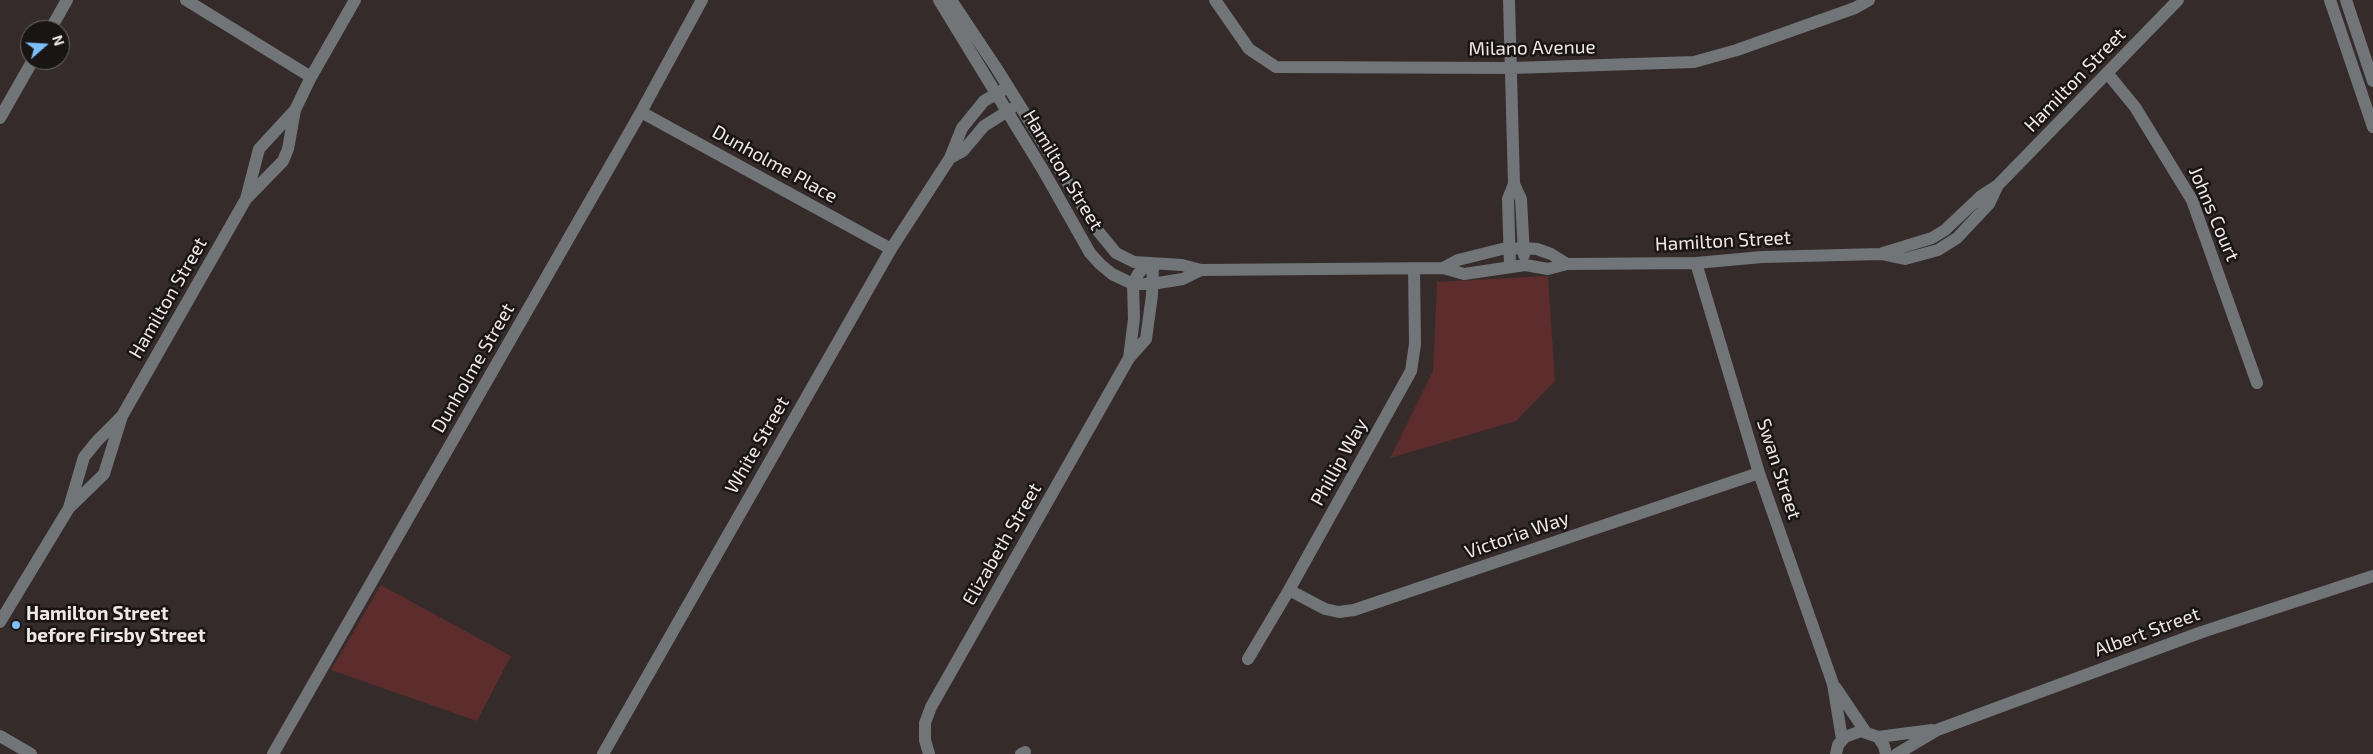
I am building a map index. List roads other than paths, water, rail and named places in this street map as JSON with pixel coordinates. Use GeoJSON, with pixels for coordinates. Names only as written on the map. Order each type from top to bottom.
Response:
{"type":"FeatureCollection","features":[{"type":"Feature","properties":{"kind":"street"},"geometry":{"type":"LineString","coordinates":[[56,20],[67,0]]}},
{"type":"Feature","properties":{"kind":"street"},"geometry":{"type":"LineString","coordinates":[[186,0],[311,77]]}},
{"type":"Feature","properties":{"kind":"street","name":"Hamilton Street"},"geometry":{"type":"LineString","coordinates":[[0,622],[69,508],[104,474],[122,416],[246,198],[283,160],[288,148],[295,110],[311,77],[355,0]]}},
{"type":"Feature","properties":{"kind":"street","name":"Dunholme Street"},"geometry":{"type":"LineString","coordinates":[[274,754],[641,112],[702,0]]}},
{"type":"Feature","properties":{"kind":"street","name":"Hamilton Street"},"geometry":{"type":"LineString","coordinates":[[939,0],[995,95],[1043,170],[1090,253],[1112,274],[1133,284],[1152,284],[1183,279],[1201,270]]}},
{"type":"Feature","properties":{"kind":"street","name":"Hamilton Street"},"geometry":{"type":"LineString","coordinates":[[951,0],[1106,243],[1126,259],[1150,264],[1182,265],[1201,270],[1443,268],[1464,274],[1525,265],[1548,269],[1567,264],[1696,264],[1762,257],[1881,254],[1932,238],[1945,230],[1981,196],[1998,185],[2178,0]]}},
{"type":"Feature","properties":{"kind":"street","name":"Milano Avenue"},"geometry":{"type":"LineString","coordinates":[[1215,0],[1249,49],[1276,68],[1512,68],[1667,64],[1701,61],[1855,8],[1869,0]]}},
{"type":"Feature","properties":{"kind":"street"},"geometry":{"type":"LineString","coordinates":[[1509,0],[1514,184],[1508,199],[1510,266]]}},
{"type":"Feature","properties":{"kind":"street"},"geometry":{"type":"LineString","coordinates":[[2330,0],[2355,73],[2368,94],[2373,127]]}},
{"type":"Feature","properties":{"kind":"street"},"geometry":{"type":"LineString","coordinates":[[2346,0],[2371,67],[2373,81]]}},
{"type":"Feature","properties":{"kind":"street"},"geometry":{"type":"LineString","coordinates":[[2355,73],[2371,67]]}},
{"type":"Feature","properties":{"kind":"street"},"geometry":{"type":"LineString","coordinates":[[0,118],[27,70]]}},
{"type":"Feature","properties":{"kind":"street","name":"Johns Court"},"geometry":{"type":"LineString","coordinates":[[2108,74],[2135,107],[2192,200],[2257,383]]}},
{"type":"Feature","properties":{"kind":"street","name":"White Street"},"geometry":{"type":"LineString","coordinates":[[603,754],[891,249],[950,158],[956,139],[968,120],[984,101],[1008,87]]}},
{"type":"Feature","properties":{"kind":"street","name":"White Street"},"geometry":{"type":"LineString","coordinates":[[950,158],[963,151],[984,126],[1019,104]]}},
{"type":"Feature","properties":{"kind":"street","name":"Hamilton Street"},"geometry":{"type":"LineString","coordinates":[[246,198],[259,149],[295,110]]}},
{"type":"Feature","properties":{"kind":"street","name":"Dunholme Place"},"geometry":{"type":"LineString","coordinates":[[641,112],[891,249]]}},
{"type":"Feature","properties":{"kind":"street"},"geometry":{"type":"LineString","coordinates":[[1514,184],[1521,199],[1525,265]]}},
{"type":"Feature","properties":{"kind":"street","name":"Hamilton Street"},"geometry":{"type":"LineString","coordinates":[[1443,268],[1458,260],[1508,248],[1537,249],[1551,254],[1567,264]]}},
{"type":"Feature","properties":{"kind":"street"},"geometry":{"type":"LineString","coordinates":[[1133,284],[1138,274],[1150,264]]}},
{"type":"Feature","properties":{"kind":"street","name":"Elizabeth Street"},"geometry":{"type":"LineString","coordinates":[[929,754],[925,740],[925,723],[931,707],[1129,358],[1146,339],[1152,284],[1150,264]]}},
{"type":"Feature","properties":{"kind":"street","name":"Swan Street"},"geometry":{"type":"LineString","coordinates":[[1696,264],[1759,472],[1833,684],[1842,740]]}},
{"type":"Feature","properties":{"kind":"street","name":"Phillip Way"},"geometry":{"type":"LineString","coordinates":[[1248,659],[1289,590],[1411,371],[1415,344],[1414,268]]}},
{"type":"Feature","properties":{"kind":"street","name":"Elizabeth Street"},"geometry":{"type":"LineString","coordinates":[[1129,358],[1134,320],[1133,284]]}},
{"type":"Feature","properties":{"kind":"street","name":"Hamilton Street"},"geometry":{"type":"LineString","coordinates":[[69,508],[84,457],[97,440],[122,416]]}},
{"type":"Feature","properties":{"kind":"street","name":"Victoria Way"},"geometry":{"type":"LineString","coordinates":[[1289,590],[1325,609],[1339,612],[1354,610],[1759,472]]}},
{"type":"Feature","properties":{"kind":"street","name":"Albert Street"},"geometry":{"type":"LineString","coordinates":[[1897,754],[1937,730],[2202,632],[2373,576]]}},
{"type":"Feature","properties":{"kind":"street","name":"Swan Street"},"geometry":{"type":"LineString","coordinates":[[1833,684],[1865,731]]}},
{"type":"Feature","properties":{"kind":"street","name":"Albert Street"},"geometry":{"type":"LineString","coordinates":[[1878,737],[1937,730]]}},
{"type":"Feature","properties":{"kind":"street"},"geometry":{"type":"LineString","coordinates":[[1835,753],[1842,740],[1853,732],[1865,731],[1878,737],[1884,746],[1886,754]]}},
{"type":"Feature","properties":{"kind":"street"},"geometry":{"type":"LineString","coordinates":[[0,736],[31,754]]}},
{"type":"Feature","properties":{"kind":"place","name":"Hamilton Street before Firsby Street"},"geometry":{"type":"Point","coordinates":[16,625]}}]}
